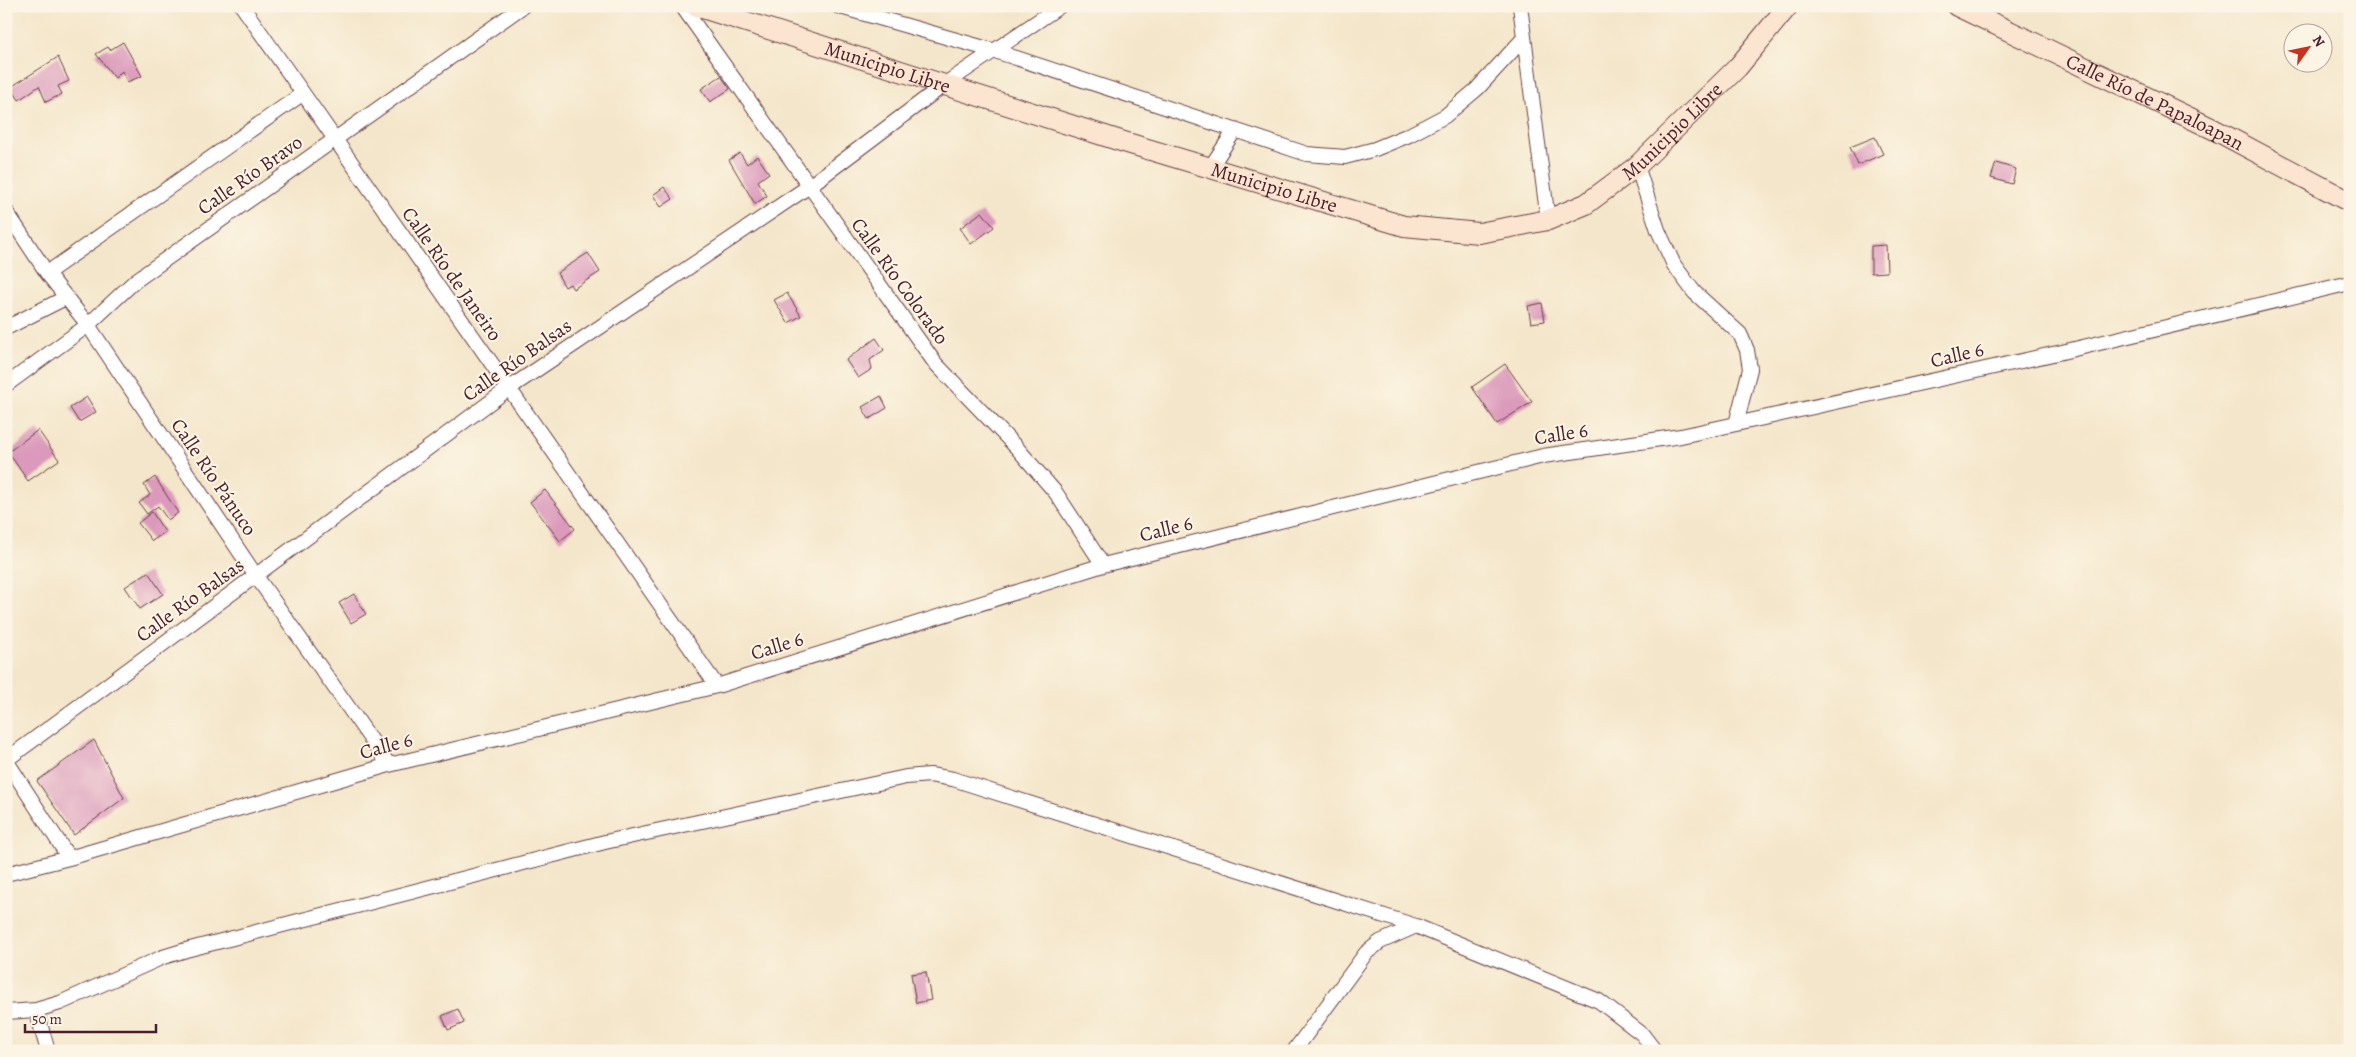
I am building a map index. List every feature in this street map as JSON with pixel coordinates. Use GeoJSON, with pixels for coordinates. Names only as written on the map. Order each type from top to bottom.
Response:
{"type":"FeatureCollection","features":[{"type":"Feature","properties":{"kind":"street","name":"Calle Río de Janeiro"},"geometry":{"type":"LineString","coordinates":[[242,6],[717,686]]}},
{"type":"Feature","properties":{"kind":"street","name":"Calle Río Bravo"},"geometry":{"type":"LineString","coordinates":[[6,385],[88,325],[135,281],[523,6]]}},
{"type":"Feature","properties":{"kind":"street","name":"Calle Río Colorado"},"geometry":{"type":"LineString","coordinates":[[682,6],[934,363],[1017,448],[1056,493],[1102,565]]}},
{"type":"Feature","properties":{"kind":"street","name":"Municipio Libre"},"geometry":{"type":"LineString","coordinates":[[696,6],[1210,168],[1404,226],[1479,233],[1548,220],[1586,204],[1637,166],[1738,67],[1788,6]]}},
{"type":"Feature","properties":{"kind":"street"},"geometry":{"type":"LineString","coordinates":[[837,6],[995,51],[1307,154],[1345,157],[1375,149],[1409,135],[1445,116],[1477,89],[1524,38]]}},
{"type":"Feature","properties":{"kind":"street","name":"Calle Río Balsas"},"geometry":{"type":"LineString","coordinates":[[6,760],[508,389],[808,187],[945,84],[1060,6]]}},
{"type":"Feature","properties":{"kind":"street"},"geometry":{"type":"LineString","coordinates":[[1520,6],[1548,220]]}},
{"type":"Feature","properties":{"kind":"street","name":"Calle Río de Papaloapan"},"geometry":{"type":"LineString","coordinates":[[1958,6],[2213,128],[2350,202]]}},
{"type":"Feature","properties":{"kind":"street","name":"Calle Río Bravo"},"geometry":{"type":"LineString","coordinates":[[48,272],[302,94]]}},
{"type":"Feature","properties":{"kind":"street"},"geometry":{"type":"LineString","coordinates":[[1210,168],[1235,130]]}},
{"type":"Feature","properties":{"kind":"street"},"geometry":{"type":"LineString","coordinates":[[1637,166],[1658,230],[1674,265],[1694,292],[1740,334],[1747,350],[1750,369],[1736,424]]}},
{"type":"Feature","properties":{"kind":"street","name":"Calle Río Pánuco"},"geometry":{"type":"LineString","coordinates":[[6,211],[48,272],[88,325],[256,576],[389,765]]}},
{"type":"Feature","properties":{"kind":"street","name":"Calle 6"},"geometry":{"type":"LineString","coordinates":[[6,874],[69,858],[389,765],[717,686],[1102,565],[1543,456],[1680,436],[1736,424],[2052,354],[2350,282]]}},
{"type":"Feature","properties":{"kind":"street"},"geometry":{"type":"LineString","coordinates":[[6,328],[67,297]]}},
{"type":"Feature","properties":{"kind":"street"},"geometry":{"type":"LineString","coordinates":[[6,760],[69,858]]}},
{"type":"Feature","properties":{"kind":"street"},"geometry":{"type":"LineString","coordinates":[[6,1012],[36,1010],[60,1003],[163,957],[186,950],[605,842],[906,777],[930,775],[953,779],[1416,926],[1599,1001],[1642,1034],[1655,1051]]}},
{"type":"Feature","properties":{"kind":"street"},"geometry":{"type":"LineString","coordinates":[[1294,1051],[1366,953],[1380,942],[1416,926]]}},
{"type":"Feature","properties":{"kind":"street"},"geometry":{"type":"LineString","coordinates":[[36,1010],[48,1051]]}},
{"type":"Feature","properties":{"kind":"building"},"geometry":{"type":"Polygon","coordinates":[[[123,42],[142,76],[127,82],[122,71],[115,78],[96,54],[108,47],[110,50],[123,42]]]}},
{"type":"Feature","properties":{"kind":"building"},"geometry":{"type":"Polygon","coordinates":[[[58,57],[69,81],[58,86],[62,94],[46,102],[39,86],[19,100],[11,87],[58,57]]]}},
{"type":"Feature","properties":{"kind":"building"},"geometry":{"type":"Polygon","coordinates":[[[721,76],[730,89],[710,102],[701,89],[721,76]]]}},
{"type":"Feature","properties":{"kind":"building"},"geometry":{"type":"Polygon","coordinates":[[[1875,137],[1883,154],[1858,165],[1850,147],[1875,137]]]}},
{"type":"Feature","properties":{"kind":"building"},"geometry":{"type":"Polygon","coordinates":[[[740,153],[747,164],[757,156],[769,173],[758,181],[767,196],[755,204],[729,160],[740,153]]]}},
{"type":"Feature","properties":{"kind":"building"},"geometry":{"type":"Polygon","coordinates":[[[1996,163],[2016,169],[2012,184],[1991,178],[1996,163]]]}},
{"type":"Feature","properties":{"kind":"building"},"geometry":{"type":"Polygon","coordinates":[[[664,187],[673,199],[661,207],[653,195],[664,187]]]}},
{"type":"Feature","properties":{"kind":"building"},"geometry":{"type":"Polygon","coordinates":[[[982,212],[994,227],[971,244],[960,228],[982,212]]]}},
{"type":"Feature","properties":{"kind":"building"},"geometry":{"type":"Polygon","coordinates":[[[1886,245],[1887,272],[1871,273],[1871,246],[1886,245]]]}},
{"type":"Feature","properties":{"kind":"building"},"geometry":{"type":"Polygon","coordinates":[[[588,253],[600,272],[573,289],[570,284],[565,287],[557,273],[588,253]]]}},
{"type":"Feature","properties":{"kind":"building"},"geometry":{"type":"Polygon","coordinates":[[[787,293],[801,316],[788,323],[774,300],[787,293]]]}},
{"type":"Feature","properties":{"kind":"building"},"geometry":{"type":"Polygon","coordinates":[[[1542,303],[1545,321],[1531,323],[1528,306],[1542,303]]]}},
{"type":"Feature","properties":{"kind":"building"},"geometry":{"type":"Polygon","coordinates":[[[876,338],[884,350],[870,360],[872,369],[858,378],[846,360],[876,338]]]}},
{"type":"Feature","properties":{"kind":"building"},"geometry":{"type":"Polygon","coordinates":[[[1505,364],[1532,402],[1497,424],[1472,387],[1505,364]]]}},
{"type":"Feature","properties":{"kind":"building"},"geometry":{"type":"Polygon","coordinates":[[[881,396],[887,408],[869,419],[862,407],[881,396]]]}},
{"type":"Feature","properties":{"kind":"building"},"geometry":{"type":"Polygon","coordinates":[[[87,397],[96,412],[79,422],[70,408],[87,397]]]}},
{"type":"Feature","properties":{"kind":"building"},"geometry":{"type":"Polygon","coordinates":[[[38,430],[59,460],[28,481],[8,452],[38,430]]]}},
{"type":"Feature","properties":{"kind":"building"},"geometry":{"type":"Polygon","coordinates":[[[155,477],[178,513],[168,520],[158,506],[147,514],[139,503],[150,495],[144,485],[155,477]]]}},
{"type":"Feature","properties":{"kind":"building"},"geometry":{"type":"Polygon","coordinates":[[[545,490],[575,529],[560,541],[530,502],[545,490]]]}},
{"type":"Feature","properties":{"kind":"building"},"geometry":{"type":"Polygon","coordinates":[[[152,512],[165,532],[152,541],[138,523],[152,512]]]}},
{"type":"Feature","properties":{"kind":"building"},"geometry":{"type":"Polygon","coordinates":[[[148,572],[163,594],[140,609],[125,587],[148,572]]]}},
{"type":"Feature","properties":{"kind":"building"},"geometry":{"type":"Polygon","coordinates":[[[354,594],[366,614],[351,623],[339,603],[354,594]]]}},
{"type":"Feature","properties":{"kind":"building"},"geometry":{"type":"Polygon","coordinates":[[[94,740],[124,798],[74,835],[37,781],[94,740]]]}},
{"type":"Feature","properties":{"kind":"building"},"geometry":{"type":"Polygon","coordinates":[[[926,972],[931,1000],[916,1003],[911,974],[926,972]]]}},
{"type":"Feature","properties":{"kind":"building"},"geometry":{"type":"Polygon","coordinates":[[[458,1009],[464,1023],[448,1030],[442,1016],[458,1009]]]}}]}
